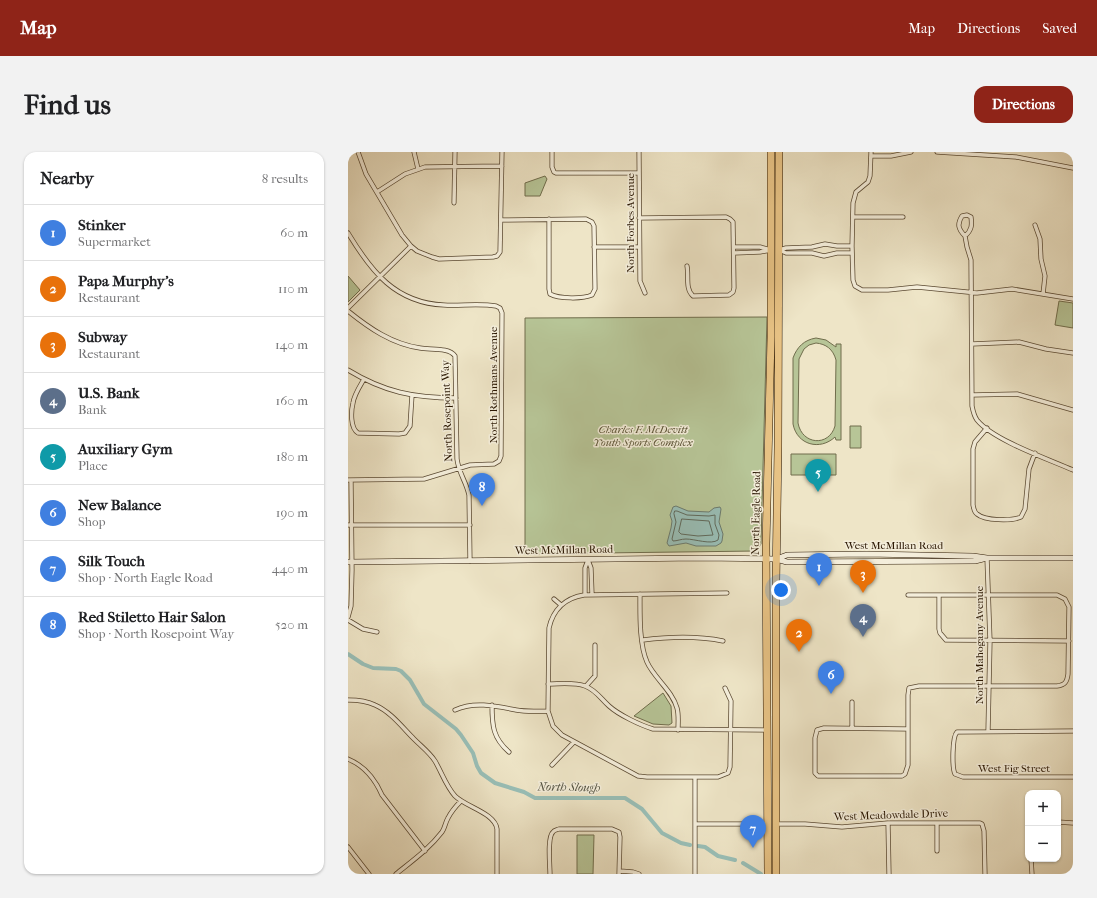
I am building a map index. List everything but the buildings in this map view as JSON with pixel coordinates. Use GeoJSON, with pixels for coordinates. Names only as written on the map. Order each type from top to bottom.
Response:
{"type":"FeatureCollection","features":[{"type":"Feature","properties":{"kind":"highway","name":"North Eagle Road"},"geometry":{"type":"LineString","coordinates":[[771,152],[778,303],[776,874]]}},
{"type":"Feature","properties":{"kind":"highway","name":"North Eagle Road"},"geometry":{"type":"LineString","coordinates":[[768,874],[766,559],[771,337],[779,152]]}},
{"type":"Feature","properties":{"kind":"highway"},"geometry":{"type":"LineString","coordinates":[[768,809],[772,814],[773,821],[776,824]]}},
{"type":"Feature","properties":{"kind":"highway"},"geometry":{"type":"LineString","coordinates":[[768,824],[776,839]]}},
{"type":"Feature","properties":{"kind":"main road","name":"West McMillan Road"},"geometry":{"type":"LineString","coordinates":[[776,559],[787,555],[867,554],[973,556],[988,558],[1073,558]]}},
{"type":"Feature","properties":{"kind":"main road"},"geometry":{"type":"LineString","coordinates":[[938,556],[942,558],[973,561]]}},
{"type":"Feature","properties":{"kind":"main road","name":"West McMillan Road"},"geometry":{"type":"LineString","coordinates":[[350,562],[700,558],[776,559],[787,562],[973,561],[988,558]]}},
{"type":"Feature","properties":{"kind":"street"},"geometry":{"type":"LineString","coordinates":[[358,152],[364,170],[402,235],[411,246],[424,254],[439,259],[493,257],[499,255],[501,249],[502,152]]}},
{"type":"Feature","properties":{"kind":"street"},"geometry":{"type":"LineString","coordinates":[[414,152],[418,169]]}},
{"type":"Feature","properties":{"kind":"street"},"geometry":{"type":"LineString","coordinates":[[454,202],[456,152]]}},
{"type":"Feature","properties":{"kind":"street"},"geometry":{"type":"LineString","coordinates":[[552,152],[552,167],[554,172],[639,174]]}},
{"type":"Feature","properties":{"kind":"street","name":"North Forbes Avenue"},"geometry":{"type":"LineString","coordinates":[[639,152],[640,281],[645,293]]}},
{"type":"Feature","properties":{"kind":"street"},"geometry":{"type":"LineString","coordinates":[[911,152],[891,156],[871,154],[870,176],[868,182],[856,192],[854,198],[852,253],[853,280],[855,286],[862,290],[888,290],[917,287],[972,292],[1012,289],[1073,299]]}},
{"type":"Feature","properties":{"kind":"street"},"geometry":{"type":"LineString","coordinates":[[937,152],[1020,157],[1073,168]]}},
{"type":"Feature","properties":{"kind":"street"},"geometry":{"type":"LineString","coordinates":[[377,192],[405,174],[418,169],[434,166],[502,166]]}},
{"type":"Feature","properties":{"kind":"street"},"geometry":{"type":"LineString","coordinates":[[965,236],[971,230],[972,223],[971,216],[967,215],[962,216],[958,225],[965,236],[971,260],[972,395],[974,415],[979,422],[997,436],[1073,470]]}},
{"type":"Feature","properties":{"kind":"street"},"geometry":{"type":"LineString","coordinates":[[853,217],[903,217]]}},
{"type":"Feature","properties":{"kind":"street"},"geometry":{"type":"LineString","coordinates":[[639,218],[730,219],[733,222],[733,292],[729,295],[693,296],[688,288],[688,266]]}},
{"type":"Feature","properties":{"kind":"street"},"geometry":{"type":"LineString","coordinates":[[501,220],[586,219],[592,222],[594,226],[594,289],[592,294],[587,297],[555,297],[550,294],[548,220]]}},
{"type":"Feature","properties":{"kind":"street"},"geometry":{"type":"LineString","coordinates":[[1035,225],[1040,239],[1041,259],[1045,276],[1043,294]]}},
{"type":"Feature","properties":{"kind":"street"},"geometry":{"type":"LineString","coordinates":[[348,233],[363,257],[380,277]]}},
{"type":"Feature","properties":{"kind":"street"},"geometry":{"type":"LineString","coordinates":[[734,253],[812,247],[825,244],[852,246]]}},
{"type":"Feature","properties":{"kind":"street"},"geometry":{"type":"LineString","coordinates":[[348,308],[411,246]]}},
{"type":"Feature","properties":{"kind":"street"},"geometry":{"type":"LineString","coordinates":[[594,247],[640,247]]}},
{"type":"Feature","properties":{"kind":"street"},"geometry":{"type":"LineString","coordinates":[[734,247],[760,247],[786,253],[812,253],[824,256],[837,253],[852,253]]}},
{"type":"Feature","properties":{"kind":"street","name":"North Rothmans Avenue"},"geometry":{"type":"LineString","coordinates":[[380,277],[398,291],[422,301],[444,305],[492,305],[500,308],[502,313],[501,456],[499,462],[494,464],[473,464],[458,469]]}},
{"type":"Feature","properties":{"kind":"street","name":"North Rosepoint Way"},"geometry":{"type":"LineString","coordinates":[[348,311],[381,334],[396,341],[419,348],[453,353],[456,360],[457,459],[458,469],[469,495],[470,561]]}},
{"type":"Feature","properties":{"kind":"street"},"geometry":{"type":"LineString","coordinates":[[972,344],[1019,342],[1046,349],[1073,353]]}},
{"type":"Feature","properties":{"kind":"street"},"geometry":{"type":"LineString","coordinates":[[348,370],[388,390],[434,398],[456,398]]}},
{"type":"Feature","properties":{"kind":"street"},"geometry":{"type":"LineString","coordinates":[[364,379],[353,403],[353,426],[355,432],[362,434],[399,434],[408,431],[410,426],[412,395]]}},
{"type":"Feature","properties":{"kind":"street"},"geometry":{"type":"LineString","coordinates":[[972,395],[1017,394],[1073,410]]}},
{"type":"Feature","properties":{"kind":"street"},"geometry":{"type":"LineString","coordinates":[[987,428],[975,442],[972,449],[973,505],[975,512],[978,515],[984,518],[1014,520],[1021,517],[1025,509],[1029,469],[1035,453]]}},
{"type":"Feature","properties":{"kind":"street"},"geometry":{"type":"LineString","coordinates":[[376,632],[363,629],[348,618],[351,606],[349,480],[424,479],[458,469]]}},
{"type":"Feature","properties":{"kind":"street"},"geometry":{"type":"LineString","coordinates":[[349,525],[470,525]]}},
{"type":"Feature","properties":{"kind":"street","name":"North Mahogany Avenue"},"geometry":{"type":"LineString","coordinates":[[988,558],[990,641],[988,731]]}},
{"type":"Feature","properties":{"kind":"street"},"geometry":{"type":"LineString","coordinates":[[588,560],[591,568],[592,594]]}},
{"type":"Feature","properties":{"kind":"street"},"geometry":{"type":"LineString","coordinates":[[585,595],[585,568],[588,560]]}},
{"type":"Feature","properties":{"kind":"street"},"geometry":{"type":"LineString","coordinates":[[725,688],[728,692],[730,701],[730,767],[728,773],[718,777],[638,776],[562,736],[550,720],[548,711],[549,628],[560,605],[575,597],[592,594],[727,593]]}},
{"type":"Feature","properties":{"kind":"street"},"geometry":{"type":"LineString","coordinates":[[640,594],[640,619],[645,656],[649,665],[675,704],[678,713],[678,730]]}},
{"type":"Feature","properties":{"kind":"street"},"geometry":{"type":"LineString","coordinates":[[908,595],[1062,596],[1068,602],[1069,607],[1068,674],[1065,684],[1057,686],[919,686],[910,688],[908,695],[908,729],[908,765],[905,774],[902,776],[816,775],[815,738],[817,730],[824,728],[908,729]]}},
{"type":"Feature","properties":{"kind":"street"},"geometry":{"type":"LineString","coordinates":[[939,595],[939,629],[942,637],[951,641],[1069,641]]}},
{"type":"Feature","properties":{"kind":"street"},"geometry":{"type":"LineString","coordinates":[[554,599],[560,605]]}},
{"type":"Feature","properties":{"kind":"street"},"geometry":{"type":"LineString","coordinates":[[643,640],[704,638],[722,641]]}},
{"type":"Feature","properties":{"kind":"street"},"geometry":{"type":"LineString","coordinates":[[586,686],[595,676],[595,645]]}},
{"type":"Feature","properties":{"kind":"street"},"geometry":{"type":"LineString","coordinates":[[548,684],[577,684],[586,686],[597,693],[612,708],[640,724],[654,729],[768,730]]}},
{"type":"Feature","properties":{"kind":"street"},"geometry":{"type":"LineString","coordinates":[[348,700],[374,704],[386,711],[434,760],[449,787],[461,801],[491,818],[497,826],[497,874]]}},
{"type":"Feature","properties":{"kind":"street"},"geometry":{"type":"LineString","coordinates":[[852,702],[852,728]]}},
{"type":"Feature","properties":{"kind":"street"},"geometry":{"type":"LineString","coordinates":[[455,710],[466,706],[492,706],[525,711],[548,711]]}},
{"type":"Feature","properties":{"kind":"street"},"geometry":{"type":"LineString","coordinates":[[492,706],[493,730],[503,747],[510,752]]}},
{"type":"Feature","properties":{"kind":"street","name":"West Fig Street"},"geometry":{"type":"LineString","coordinates":[[988,731],[961,731],[955,733],[953,766],[955,774],[963,777],[1073,777]]}},
{"type":"Feature","properties":{"kind":"street"},"geometry":{"type":"LineString","coordinates":[[988,731],[1073,731]]}},
{"type":"Feature","properties":{"kind":"street"},"geometry":{"type":"LineString","coordinates":[[552,765],[574,742]]}},
{"type":"Feature","properties":{"kind":"street"},"geometry":{"type":"LineString","coordinates":[[348,759],[363,767],[370,775],[378,785],[382,795],[425,851]]}},
{"type":"Feature","properties":{"kind":"street"},"geometry":{"type":"LineString","coordinates":[[695,777],[695,874]]}},
{"type":"Feature","properties":{"kind":"street"},"geometry":{"type":"LineString","coordinates":[[396,874],[425,851],[444,830],[447,820],[461,801]]}},
{"type":"Feature","properties":{"kind":"street"},"geometry":{"type":"LineString","coordinates":[[937,822],[937,851]]}},
{"type":"Feature","properties":{"kind":"street","name":"West Meadowdale Drive"},"geometry":{"type":"LineString","coordinates":[[776,824],[805,824],[842,828],[888,823],[975,822],[982,824],[984,831],[985,874]]}},
{"type":"Feature","properties":{"kind":"street"},"geometry":{"type":"LineString","coordinates":[[1061,822],[1073,823]]}},
{"type":"Feature","properties":{"kind":"street"},"geometry":{"type":"LineString","coordinates":[[888,823],[889,874]]}},
{"type":"Feature","properties":{"kind":"street"},"geometry":{"type":"LineString","coordinates":[[695,824],[768,824]]}},
{"type":"Feature","properties":{"kind":"street"},"geometry":{"type":"LineString","coordinates":[[550,874],[551,833],[558,829],[612,829],[619,832],[620,873],[633,872],[638,874]]}},
{"type":"Feature","properties":{"kind":"street"},"geometry":{"type":"LineString","coordinates":[[348,847],[369,874]]}},
{"type":"Feature","properties":{"kind":"street"},"geometry":{"type":"LineString","coordinates":[[1031,862],[1032,874]]}},
{"type":"Feature","properties":{"kind":"green space"},"geometry":{"type":"Polygon","coordinates":[[[545,176],[547,179],[540,196],[525,196],[525,183],[545,176]]]}},
{"type":"Feature","properties":{"kind":"green space"},"geometry":{"type":"Polygon","coordinates":[[[348,276],[360,290],[348,302],[348,276]]]}},
{"type":"Feature","properties":{"kind":"green space"},"geometry":{"type":"Polygon","coordinates":[[[1059,301],[1073,303],[1073,328],[1055,325],[1059,301]]]}},
{"type":"Feature","properties":{"kind":"green space","name":"Charles F. McDevitt Youth Sports Complex"},"geometry":{"type":"Polygon","coordinates":[[[767,317],[761,544],[756,551],[525,554],[525,318],[767,317]]]}},
{"type":"Feature","properties":{"kind":"green space"},"geometry":{"type":"Polygon","coordinates":[[[816,338],[826,340],[836,347],[836,344],[841,344],[841,440],[836,440],[835,437],[823,444],[816,445],[810,444],[799,437],[793,424],[793,358],[802,345],[808,340],[816,338]],[[816,343],[809,345],[804,349],[799,359],[798,423],[800,430],[805,436],[816,441],[827,437],[832,433],[835,426],[836,360],[831,350],[816,343]]]}},
{"type":"Feature","properties":{"kind":"green space"},"geometry":{"type":"Polygon","coordinates":[[[850,426],[861,426],[861,448],[850,448],[850,426]]]}},
{"type":"Feature","properties":{"kind":"green space"},"geometry":{"type":"Polygon","coordinates":[[[791,454],[836,454],[836,475],[791,475],[791,454]]]}},
{"type":"Feature","properties":{"kind":"green space"},"geometry":{"type":"Polygon","coordinates":[[[663,693],[671,706],[672,723],[669,725],[653,724],[634,716],[663,693]]]}},
{"type":"Feature","properties":{"kind":"green space"},"geometry":{"type":"Polygon","coordinates":[[[577,835],[594,835],[593,874],[577,874],[577,835]]]}},
{"type":"Feature","properties":{"kind":"water"},"geometry":{"type":"Polygon","coordinates":[[[676,506],[688,511],[709,512],[714,508],[720,507],[719,522],[723,534],[721,543],[716,546],[696,546],[686,543],[669,546],[667,543],[672,521],[670,515],[673,507],[676,506]]]}},
{"type":"Feature","properties":{"kind":"waterway","name":"North Slough"},"geometry":{"type":"LineString","coordinates":[[348,654],[363,664],[373,668],[396,669],[401,671],[410,680],[424,704],[456,729],[473,753],[481,773],[495,783],[524,792],[535,798],[625,798],[642,809],[662,833],[681,843],[690,845]]}},
{"type":"Feature","properties":{"kind":"waterway","name":"North Slough"},"geometry":{"type":"LineString","coordinates":[[698,846],[705,847],[718,856],[735,860]]}},
{"type":"Feature","properties":{"kind":"waterway","name":"North Slough"},"geometry":{"type":"LineString","coordinates":[[743,863],[761,874]]}},
{"type":"Feature","properties":{"kind":"place","name":"Auxiliary Gym"},"geometry":{"type":"Point","coordinates":[818,492]}},
{"type":"Feature","properties":{"kind":"place","name":"Red Stiletto Hair Salon"},"geometry":{"type":"Point","coordinates":[482,506]}},
{"type":"Feature","properties":{"kind":"place","name":"Stinker"},"geometry":{"type":"Point","coordinates":[819,586]}},
{"type":"Feature","properties":{"kind":"place","name":"Subway"},"geometry":{"type":"Point","coordinates":[863,593]}},
{"type":"Feature","properties":{"kind":"place","name":"U.S. Bank"},"geometry":{"type":"Point","coordinates":[863,637]}},
{"type":"Feature","properties":{"kind":"place","name":"Papa Murphy's"},"geometry":{"type":"Point","coordinates":[799,652]}},
{"type":"Feature","properties":{"kind":"place","name":"New Balance"},"geometry":{"type":"Point","coordinates":[831,694]}},
{"type":"Feature","properties":{"kind":"place","name":"Silk Touch"},"geometry":{"type":"Point","coordinates":[753,848]}}]}
